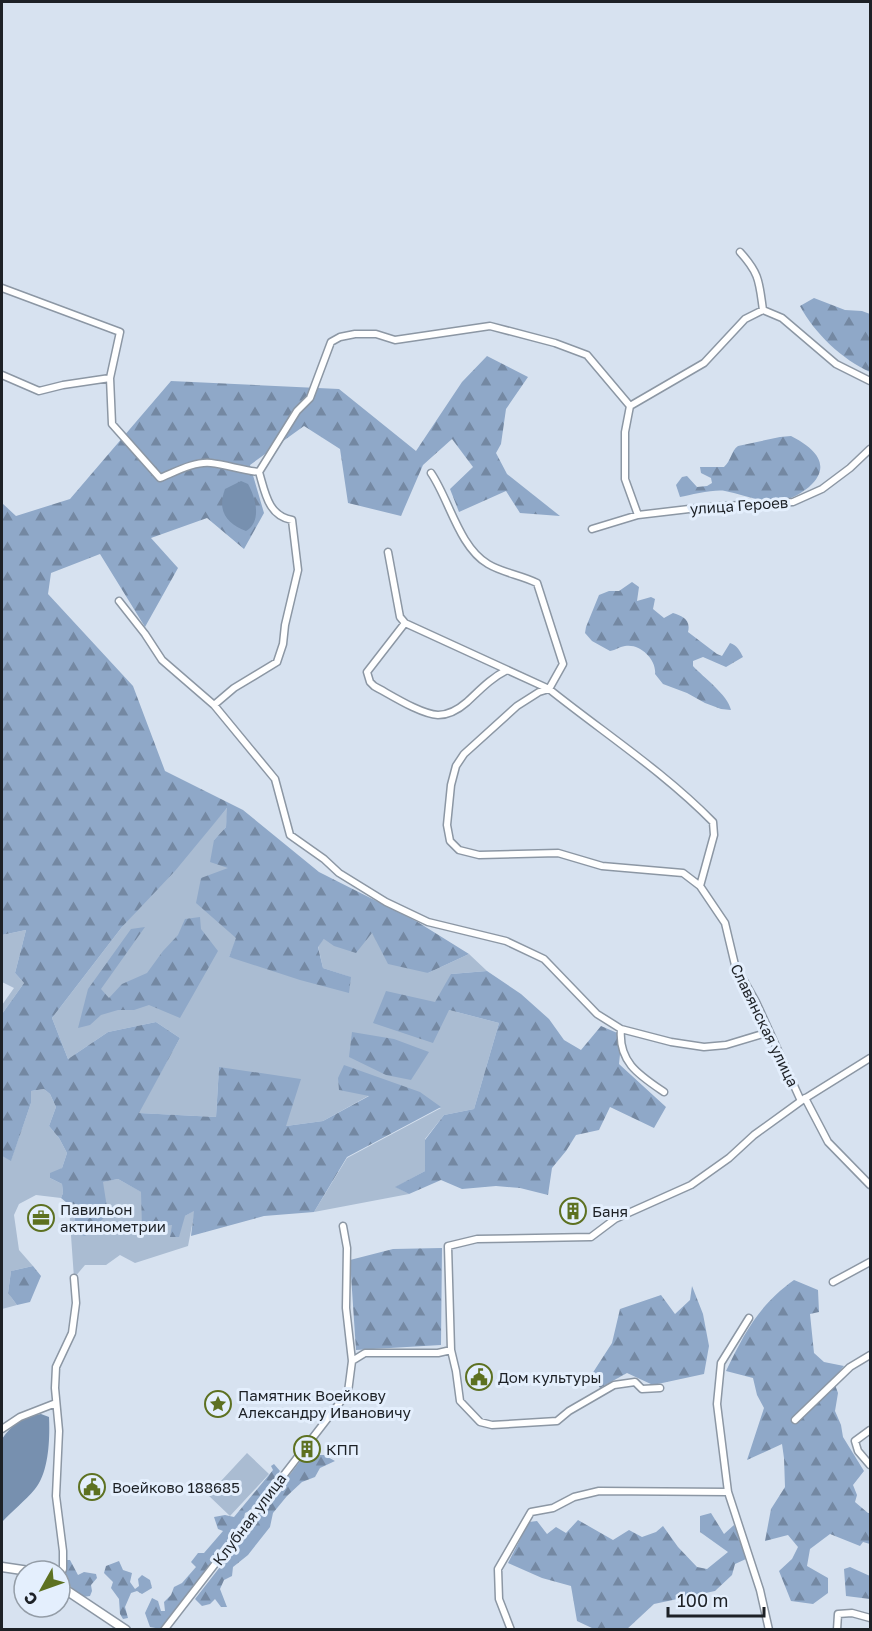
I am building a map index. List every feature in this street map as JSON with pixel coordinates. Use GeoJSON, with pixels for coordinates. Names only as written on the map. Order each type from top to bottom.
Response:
{"type":"FeatureCollection","features":[{"type":"Feature","properties":{"kind":"street"},"geometry":{"type":"LineString","coordinates":[[740,252],[753,266],[759,279],[762,310]]}},
{"type":"Feature","properties":{"kind":"street"},"geometry":{"type":"LineString","coordinates":[[2,288],[120,332],[111,378],[112,424],[160,478],[209,462],[238,470],[259,472]]}},
{"type":"Feature","properties":{"kind":"street"},"geometry":{"type":"LineString","coordinates":[[638,515],[625,478],[625,432],[630,406],[704,363],[745,318],[762,310],[782,318],[836,364],[870,381]]}},
{"type":"Feature","properties":{"kind":"street"},"geometry":{"type":"LineString","coordinates":[[214,705],[234,688],[277,662],[283,644],[285,625],[298,570],[292,520],[282,518],[273,511],[264,492],[259,472],[297,411],[310,398],[332,342],[340,337],[356,334],[376,334],[395,340],[490,326],[555,343],[587,355],[630,406]]}},
{"type":"Feature","properties":{"kind":"street"},"geometry":{"type":"LineString","coordinates":[[2,375],[39,391],[111,378]]}},
{"type":"Feature","properties":{"kind":"street","name":"улица Героев"},"geometry":{"type":"LineString","coordinates":[[592,529],[638,515],[706,507],[793,502],[822,489],[850,468],[870,448]]}},
{"type":"Feature","properties":{"kind":"street"},"geometry":{"type":"LineString","coordinates":[[430,473],[439,486],[464,537],[474,551],[488,564],[537,583],[563,664],[549,689]]}},
{"type":"Feature","properties":{"kind":"street"},"geometry":{"type":"LineString","coordinates":[[388,552],[400,617],[405,622],[549,689],[656,769],[713,822],[714,835],[700,886]]}},
{"type":"Feature","properties":{"kind":"street"},"geometry":{"type":"LineString","coordinates":[[118,601],[145,634],[162,660],[214,705],[275,779],[290,835],[324,859],[339,873],[386,902],[428,922],[506,941],[544,959],[597,1014],[621,1029],[671,1042],[704,1047],[726,1045],[769,1032]]}},
{"type":"Feature","properties":{"kind":"street"},"geometry":{"type":"LineString","coordinates":[[405,622],[366,672],[374,687],[438,715],[460,708],[496,675],[507,670]]}},
{"type":"Feature","properties":{"kind":"street","name":"Славянская улица"},"geometry":{"type":"LineString","coordinates":[[549,689],[525,701],[479,740],[456,766],[451,785],[447,825],[450,841],[459,850],[479,855],[558,853],[602,866],[683,873],[700,886],[725,923],[735,965],[756,1002],[803,1100],[828,1142],[870,1185]]}},
{"type":"Feature","properties":{"kind":"street"},"geometry":{"type":"LineString","coordinates":[[621,1029],[620,1043],[627,1060],[637,1073],[664,1092]]}},
{"type":"Feature","properties":{"kind":"street"},"geometry":{"type":"LineString","coordinates":[[660,1388],[642,1389],[634,1382],[614,1385],[569,1411],[557,1421],[492,1425],[480,1422],[460,1401],[456,1371],[450,1350],[448,1246],[477,1239],[591,1237],[615,1219],[691,1185],[803,1100],[870,1058]]}},
{"type":"Feature","properties":{"kind":"street","name":"Клубная улица"},"geometry":{"type":"LineString","coordinates":[[164,1629],[348,1392],[352,1361],[346,1308],[347,1248],[343,1226]]}},
{"type":"Feature","properties":{"kind":"street"},"geometry":{"type":"LineString","coordinates":[[833,1282],[870,1262]]}},
{"type":"Feature","properties":{"kind":"street"},"geometry":{"type":"LineString","coordinates":[[63,1559],[56,1496],[59,1431],[55,1388],[56,1367],[72,1333],[76,1303],[74,1278]]}},
{"type":"Feature","properties":{"kind":"street"},"geometry":{"type":"LineString","coordinates":[[749,1318],[721,1363],[717,1404],[728,1492],[760,1590],[769,1629]]}},
{"type":"Feature","properties":{"kind":"street"},"geometry":{"type":"LineString","coordinates":[[352,1361],[365,1353],[438,1353],[450,1350]]}},
{"type":"Feature","properties":{"kind":"street"},"geometry":{"type":"LineString","coordinates":[[795,1420],[850,1367],[870,1355]]}},
{"type":"Feature","properties":{"kind":"street"},"geometry":{"type":"LineString","coordinates":[[2,1429],[10,1422],[56,1403]]}},
{"type":"Feature","properties":{"kind":"street"},"geometry":{"type":"LineString","coordinates":[[2,1417],[10,1422]]}},
{"type":"Feature","properties":{"kind":"street"},"geometry":{"type":"LineString","coordinates":[[870,1430],[855,1441],[858,1451],[870,1466]]}},
{"type":"Feature","properties":{"kind":"street"},"geometry":{"type":"LineString","coordinates":[[512,1629],[499,1599],[498,1569],[531,1512],[553,1508],[574,1497],[599,1491],[728,1492]]}},
{"type":"Feature","properties":{"kind":"street"},"geometry":{"type":"LineString","coordinates":[[72,1594],[126,1629]]}},
{"type":"Feature","properties":{"kind":"street"},"geometry":{"type":"LineString","coordinates":[[837,1629],[838,1614],[852,1613],[870,1618]]}},
{"type":"Feature","properties":{"kind":"shaded area"},"geometry":{"type":"Polygon","coordinates":[[[241,481],[248,484],[256,509],[254,522],[246,531],[228,520],[222,504],[225,489],[241,481]]]}},
{"type":"Feature","properties":{"kind":"shaded area"},"geometry":{"type":"Polygon","coordinates":[[[228,807],[226,827],[214,840],[229,868],[237,938],[229,957],[350,977],[323,968],[318,946],[324,939],[372,933],[428,973],[469,954],[487,971],[451,974],[449,1010],[499,1023],[474,1109],[444,1115],[425,1139],[425,1171],[396,1187],[409,1194],[314,1212],[347,1158],[441,1108],[370,1095],[323,1121],[286,1126],[219,1067],[216,1117],[138,1113],[180,1038],[156,1022],[108,1032],[68,1059],[52,1018],[122,927],[228,807]]]}},
{"type":"Feature","properties":{"kind":"shaded area"},"geometry":{"type":"Polygon","coordinates":[[[26,930],[15,973],[24,983],[2,1014],[2,1005],[14,988],[2,982],[2,935],[26,930]]]}},
{"type":"Feature","properties":{"kind":"shaded area"},"geometry":{"type":"Polygon","coordinates":[[[44,1089],[50,1094],[56,1107],[49,1126],[67,1153],[62,1168],[50,1178],[62,1184],[63,1193],[61,1198],[36,1195],[19,1204],[14,1215],[19,1250],[33,1266],[11,1271],[8,1293],[17,1305],[2,1309],[2,1156],[11,1160],[31,1103],[31,1091],[44,1089]]]}},
{"type":"Feature","properties":{"kind":"shaded area"},"geometry":{"type":"Polygon","coordinates":[[[118,1179],[185,1216],[195,1210],[188,1246],[135,1263],[120,1255],[106,1265],[85,1265],[74,1278],[69,1207],[72,1207],[78,1233],[102,1182],[118,1179]]]}},
{"type":"Feature","properties":{"kind":"shaded area"},"geometry":{"type":"Polygon","coordinates":[[[41,1414],[49,1417],[49,1445],[43,1474],[35,1489],[2,1522],[2,1439],[18,1422],[41,1414]]]}},
{"type":"Feature","properties":{"kind":"shaded area"},"geometry":{"type":"Polygon","coordinates":[[[247,1453],[269,1474],[230,1516],[208,1495],[247,1453]]]}},
{"type":"Feature","properties":{"kind":"green space"},"geometry":{"type":"Polygon","coordinates":[[[814,298],[845,310],[870,314],[870,372],[830,345],[813,326],[800,306],[814,298]]]}},
{"type":"Feature","properties":{"kind":"green space"},"geometry":{"type":"Polygon","coordinates":[[[487,356],[528,377],[506,409],[501,444],[496,453],[507,474],[560,516],[520,513],[506,491],[459,512],[450,489],[473,467],[452,439],[423,465],[401,516],[348,503],[340,449],[304,426],[250,465],[264,513],[244,549],[207,518],[151,538],[178,568],[145,627],[100,554],[51,573],[48,594],[133,686],[165,771],[243,810],[319,872],[416,921],[469,954],[428,973],[388,964],[372,933],[356,953],[334,946],[324,939],[318,947],[323,968],[351,977],[349,993],[229,957],[236,938],[196,903],[201,878],[228,868],[210,862],[214,840],[226,827],[227,808],[175,871],[122,927],[52,1018],[68,1059],[108,1032],[156,1022],[180,1038],[139,1113],[216,1117],[219,1067],[301,1079],[286,1126],[323,1121],[369,1096],[339,1090],[338,1078],[344,1065],[420,1092],[441,1107],[347,1157],[314,1212],[264,1216],[191,1236],[194,1211],[185,1216],[179,1237],[170,1237],[172,1225],[142,1228],[141,1192],[118,1179],[103,1182],[108,1214],[85,1236],[78,1234],[72,1207],[61,1198],[62,1184],[50,1178],[50,1173],[62,1168],[67,1153],[49,1126],[56,1107],[50,1094],[44,1089],[31,1091],[31,1103],[11,1161],[2,1156],[2,1014],[24,983],[15,973],[26,930],[2,935],[2,503],[16,516],[70,499],[171,381],[339,389],[416,451],[462,382],[487,356]]]}},
{"type":"Feature","properties":{"kind":"green space"},"geometry":{"type":"Polygon","coordinates":[[[791,436],[813,451],[820,464],[820,471],[816,479],[797,495],[777,501],[721,491],[680,497],[676,485],[682,477],[687,476],[697,487],[707,486],[712,483],[711,478],[701,473],[700,467],[724,467],[738,446],[791,436]]]}},
{"type":"Feature","properties":{"kind":"green space"},"geometry":{"type":"Polygon","coordinates":[[[632,582],[639,587],[637,601],[651,597],[655,599],[653,609],[664,618],[673,613],[683,617],[688,624],[688,632],[717,654],[722,656],[730,643],[738,648],[743,657],[726,667],[703,657],[693,661],[693,666],[720,692],[731,710],[705,703],[663,684],[655,674],[650,658],[642,650],[623,646],[610,651],[592,641],[585,633],[599,595],[609,591],[619,591],[632,582]]]}},
{"type":"Feature","properties":{"kind":"green space"},"geometry":{"type":"Polygon","coordinates":[[[200,917],[201,929],[218,951],[180,1018],[149,1005],[134,1010],[118,1010],[101,1015],[90,1025],[78,1028],[88,989],[131,929],[145,927],[101,989],[109,998],[122,984],[147,973],[178,935],[185,919],[200,917]]]}},
{"type":"Feature","properties":{"kind":"green space"},"geometry":{"type":"Polygon","coordinates":[[[487,971],[521,994],[549,1019],[564,1040],[581,1050],[601,1026],[622,1035],[619,1064],[666,1107],[654,1128],[610,1107],[599,1130],[576,1135],[552,1168],[548,1195],[520,1188],[496,1186],[462,1189],[441,1180],[409,1194],[395,1187],[425,1171],[425,1140],[444,1115],[474,1109],[499,1023],[449,1010],[433,1043],[373,1023],[386,991],[435,1002],[451,974],[487,971]]]}},
{"type":"Feature","properties":{"kind":"green space"},"geometry":{"type":"Polygon","coordinates":[[[352,1032],[394,1039],[429,1052],[411,1080],[386,1075],[349,1057],[352,1032]]]}},
{"type":"Feature","properties":{"kind":"green space"},"geometry":{"type":"Polygon","coordinates":[[[442,1248],[441,1345],[356,1350],[350,1260],[393,1249],[442,1248]]]}},
{"type":"Feature","properties":{"kind":"green space"},"geometry":{"type":"Polygon","coordinates":[[[33,1266],[41,1276],[30,1302],[17,1305],[8,1293],[11,1271],[33,1266]]]}},
{"type":"Feature","properties":{"kind":"green space"},"geometry":{"type":"Polygon","coordinates":[[[794,1280],[818,1290],[819,1312],[810,1314],[814,1353],[824,1362],[844,1366],[833,1379],[838,1393],[835,1411],[843,1437],[864,1471],[853,1485],[857,1495],[855,1502],[870,1513],[870,1544],[863,1542],[860,1546],[830,1534],[810,1549],[807,1566],[828,1578],[828,1593],[813,1604],[791,1601],[779,1571],[792,1559],[798,1547],[788,1535],[765,1541],[771,1509],[785,1487],[782,1444],[747,1460],[764,1408],[757,1395],[753,1378],[726,1371],[762,1310],[794,1280]]]}},
{"type":"Feature","properties":{"kind":"green space"},"geometry":{"type":"Polygon","coordinates":[[[692,1286],[703,1314],[709,1346],[704,1374],[653,1385],[627,1373],[600,1388],[592,1374],[612,1343],[620,1309],[661,1295],[675,1314],[690,1300],[692,1286]]]}},
{"type":"Feature","properties":{"kind":"green space"},"geometry":{"type":"Polygon","coordinates":[[[305,1455],[324,1455],[335,1461],[320,1468],[315,1477],[302,1482],[287,1496],[273,1513],[270,1527],[248,1555],[233,1567],[232,1576],[224,1580],[220,1589],[227,1607],[221,1607],[215,1599],[210,1604],[202,1606],[195,1599],[242,1541],[253,1522],[305,1455]]]}},
{"type":"Feature","properties":{"kind":"green space"},"geometry":{"type":"Polygon","coordinates":[[[274,1464],[280,1471],[269,1489],[251,1510],[245,1513],[243,1523],[193,1590],[161,1629],[150,1627],[145,1613],[152,1598],[158,1601],[161,1611],[165,1611],[164,1602],[171,1595],[174,1587],[182,1583],[196,1567],[191,1562],[198,1553],[204,1553],[223,1531],[218,1529],[214,1517],[225,1515],[234,1517],[273,1470],[271,1466],[274,1464]]]}},
{"type":"Feature","properties":{"kind":"green space"},"geometry":{"type":"Polygon","coordinates":[[[711,1513],[724,1534],[734,1525],[748,1553],[746,1559],[735,1564],[732,1575],[715,1591],[654,1604],[626,1630],[594,1629],[577,1621],[571,1586],[542,1578],[508,1563],[529,1522],[537,1521],[547,1534],[556,1527],[566,1533],[578,1520],[613,1540],[629,1530],[642,1537],[656,1532],[663,1526],[678,1547],[697,1567],[707,1569],[728,1552],[700,1532],[700,1516],[711,1513]]]}},
{"type":"Feature","properties":{"kind":"green space"},"geometry":{"type":"Polygon","coordinates":[[[119,1561],[123,1570],[132,1573],[130,1582],[135,1589],[139,1586],[138,1579],[142,1575],[150,1580],[152,1588],[142,1594],[137,1591],[131,1593],[125,1607],[128,1618],[123,1619],[120,1614],[119,1599],[111,1588],[113,1582],[104,1573],[106,1566],[119,1561]]]}},
{"type":"Feature","properties":{"kind":"green space"},"geometry":{"type":"Polygon","coordinates":[[[72,1564],[78,1575],[84,1572],[96,1574],[97,1578],[91,1585],[90,1596],[83,1597],[72,1588],[72,1564]]]}},
{"type":"Feature","properties":{"kind":"green space"},"geometry":{"type":"Polygon","coordinates":[[[850,1567],[870,1576],[870,1599],[846,1596],[844,1569],[850,1567]]]}},
{"type":"Feature","properties":{"kind":"place","name":"Баня"},"geometry":{"type":"Point","coordinates":[573,1211]}},
{"type":"Feature","properties":{"kind":"place","name":"Павильон актинометрии"},"geometry":{"type":"Point","coordinates":[41,1218]}},
{"type":"Feature","properties":{"kind":"place","name":"Дом культуры"},"geometry":{"type":"Point","coordinates":[479,1377]}},
{"type":"Feature","properties":{"kind":"place","name":"Памятник Воейкову Александру Ивановичу"},"geometry":{"type":"Point","coordinates":[218,1404]}},
{"type":"Feature","properties":{"kind":"place","name":"КПП"},"geometry":{"type":"Point","coordinates":[307,1449]}},
{"type":"Feature","properties":{"kind":"place","name":"Воейково 188685"},"geometry":{"type":"Point","coordinates":[92,1487]}}]}
